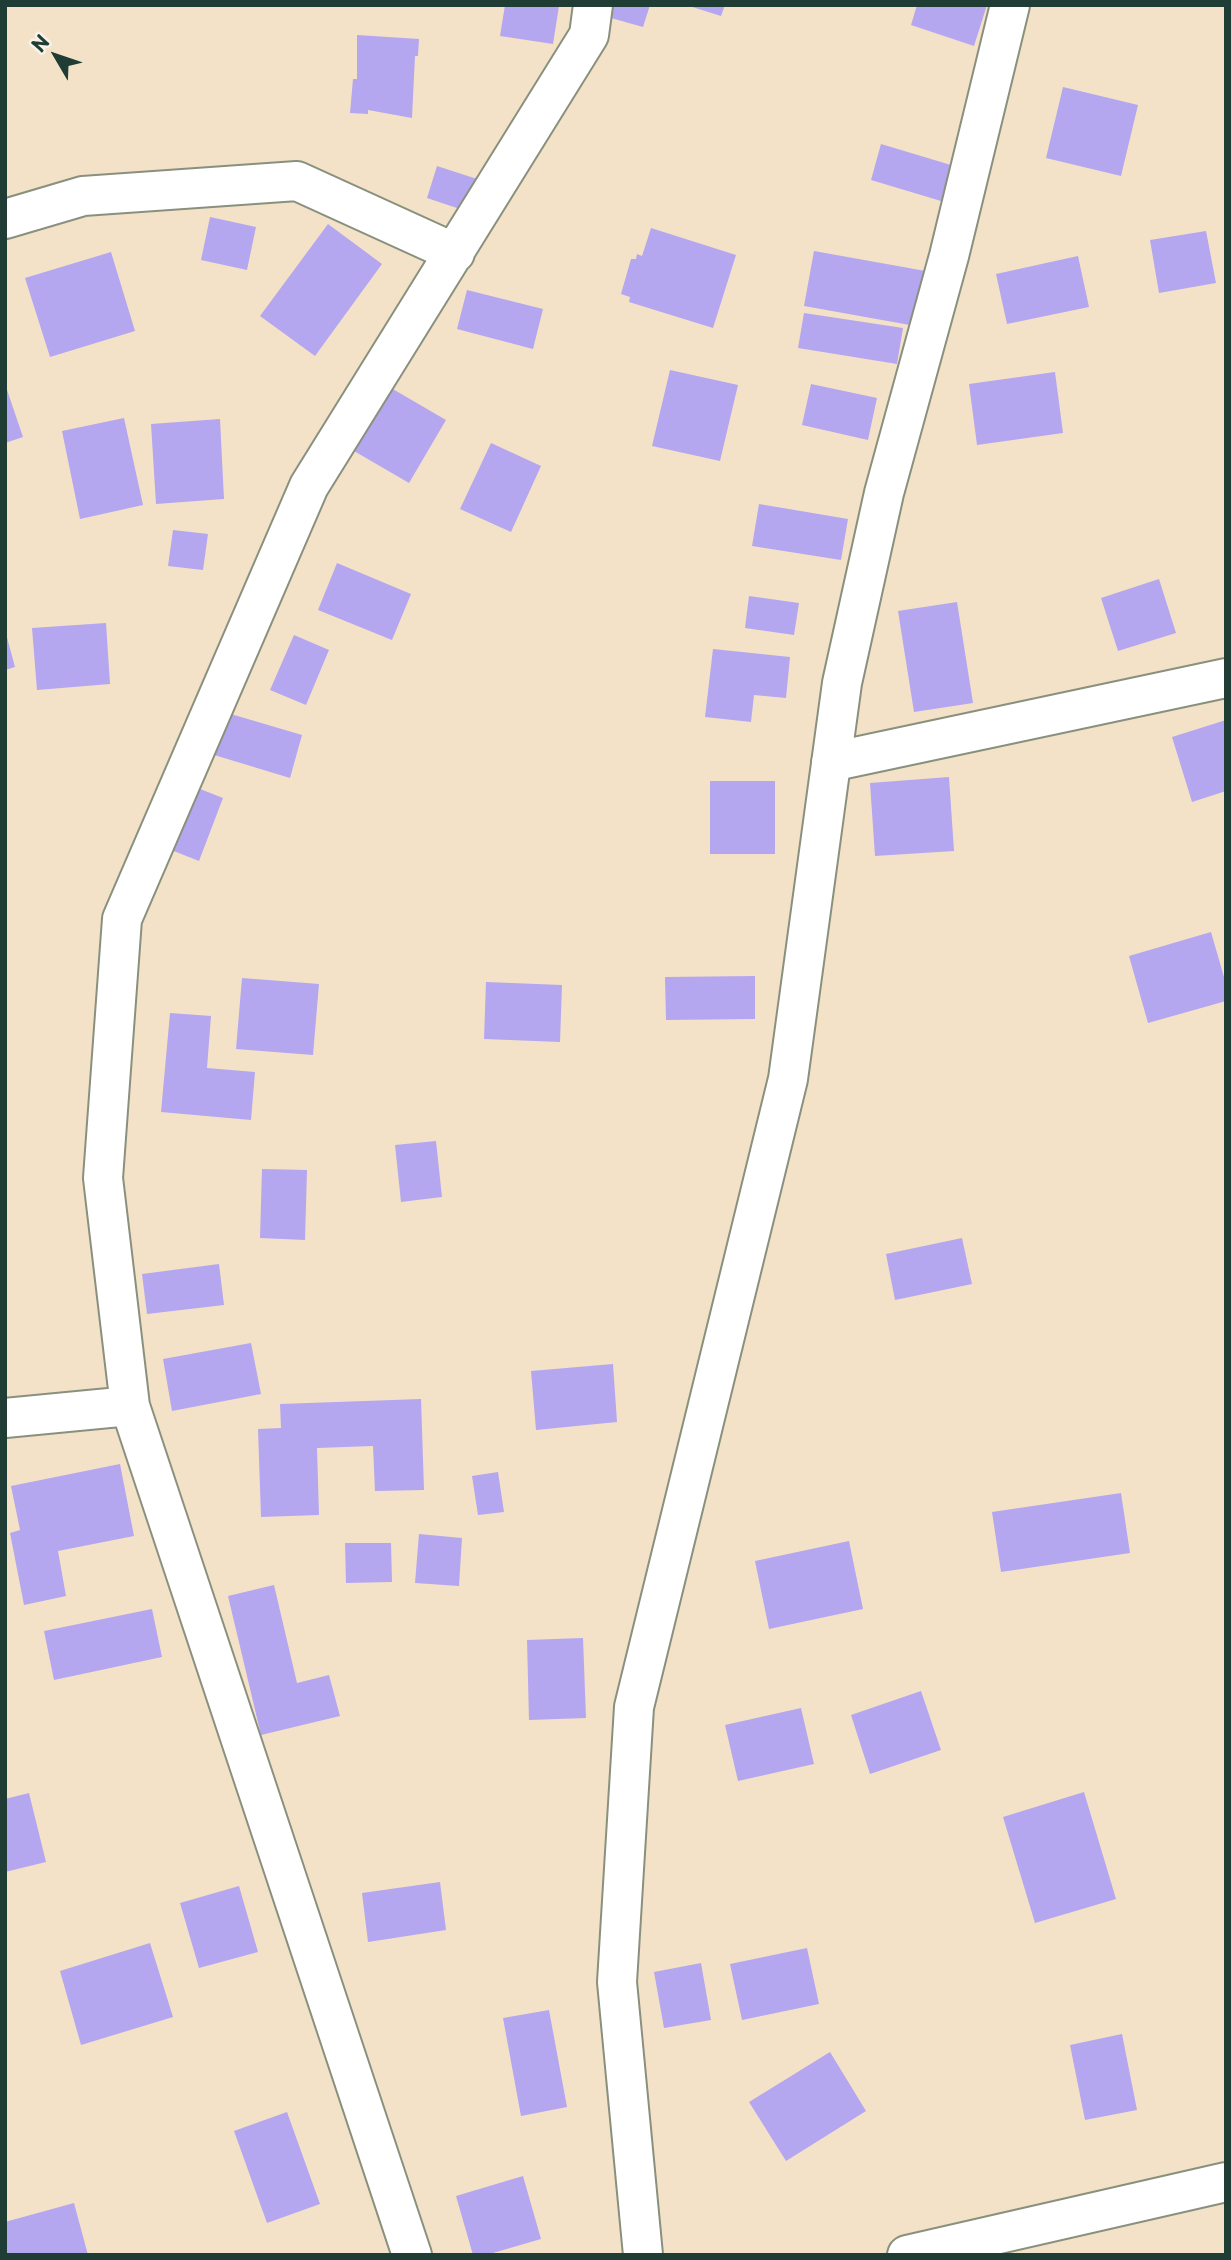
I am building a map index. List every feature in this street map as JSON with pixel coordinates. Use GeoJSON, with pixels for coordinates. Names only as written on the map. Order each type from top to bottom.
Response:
{"type":"FeatureCollection","features":[{"type":"Feature","properties":{"kind":"street"},"geometry":{"type":"LineString","coordinates":[[412,2255],[130,1406],[103,1178],[122,919],[309,486],[589,35],[593,5]]}},
{"type":"Feature","properties":{"kind":"street"},"geometry":{"type":"LineString","coordinates":[[643,2255],[617,1982],[634,1707],[788,1079],[842,683],[884,493],[948,256],[1010,5]]}},
{"type":"Feature","properties":{"kind":"street"},"geometry":{"type":"LineString","coordinates":[[5,219],[83,196],[297,181],[454,253]]}},
{"type":"Feature","properties":{"kind":"street"},"geometry":{"type":"LineString","coordinates":[[831,762],[1226,678]]}},
{"type":"Feature","properties":{"kind":"street"},"geometry":{"type":"LineString","coordinates":[[5,1418],[130,1406]]}},
{"type":"Feature","properties":{"kind":"street"},"geometry":{"type":"LineString","coordinates":[[907,2255],[1226,2182]]}},
{"type":"Feature","properties":{"kind":"building"},"geometry":{"type":"Polygon","coordinates":[[[505,5],[559,6],[553,44],[500,36],[505,5]]]}},
{"type":"Feature","properties":{"kind":"building"},"geometry":{"type":"Polygon","coordinates":[[[614,5],[650,5],[643,27],[611,18],[614,5]]]}},
{"type":"Feature","properties":{"kind":"building"},"geometry":{"type":"Polygon","coordinates":[[[686,5],[725,5],[721,16],[686,5]]]}},
{"type":"Feature","properties":{"kind":"building"},"geometry":{"type":"Polygon","coordinates":[[[917,5],[987,5],[974,46],[911,25],[917,5]]]}},
{"type":"Feature","properties":{"kind":"building"},"geometry":{"type":"Polygon","coordinates":[[[357,35],[419,39],[418,56],[415,56],[412,118],[368,110],[368,114],[350,113],[353,79],[357,79],[357,35]]]}},
{"type":"Feature","properties":{"kind":"building"},"geometry":{"type":"Polygon","coordinates":[[[1063,87],[1138,105],[1121,176],[1046,158],[1063,87]]]}},
{"type":"Feature","properties":{"kind":"building"},"geometry":{"type":"Polygon","coordinates":[[[881,144],[951,165],[941,201],[871,180],[881,144]]]}},
{"type":"Feature","properties":{"kind":"building"},"geometry":{"type":"Polygon","coordinates":[[[437,166],[477,179],[466,211],[427,198],[437,166]]]}},
{"type":"Feature","properties":{"kind":"building"},"geometry":{"type":"Polygon","coordinates":[[[210,217],[256,227],[247,270],[201,260],[210,217]]]}},
{"type":"Feature","properties":{"kind":"building"},"geometry":{"type":"Polygon","coordinates":[[[328,224],[382,264],[315,356],[260,316],[328,224]]]}},
{"type":"Feature","properties":{"kind":"building"},"geometry":{"type":"Polygon","coordinates":[[[651,228],[736,255],[713,328],[629,302],[630,297],[621,294],[631,259],[636,259],[637,254],[642,256],[651,228]]]}},
{"type":"Feature","properties":{"kind":"building"},"geometry":{"type":"Polygon","coordinates":[[[1206,231],[1216,283],[1159,293],[1150,240],[1206,231]]]}},
{"type":"Feature","properties":{"kind":"building"},"geometry":{"type":"Polygon","coordinates":[[[814,251],[931,272],[921,327],[804,306],[814,251]]]}},
{"type":"Feature","properties":{"kind":"building"},"geometry":{"type":"Polygon","coordinates":[[[111,252],[135,331],[50,357],[25,278],[111,252]]]}},
{"type":"Feature","properties":{"kind":"building"},"geometry":{"type":"Polygon","coordinates":[[[1078,256],[1089,307],[1007,324],[996,274],[1078,256]]]}},
{"type":"Feature","properties":{"kind":"building"},"geometry":{"type":"Polygon","coordinates":[[[467,290],[543,309],[533,349],[457,329],[467,290]]]}},
{"type":"Feature","properties":{"kind":"building"},"geometry":{"type":"Polygon","coordinates":[[[804,313],[903,328],[897,364],[798,348],[804,313]]]}},
{"type":"Feature","properties":{"kind":"building"},"geometry":{"type":"Polygon","coordinates":[[[670,370],[738,385],[720,461],[652,446],[670,370]]]}},
{"type":"Feature","properties":{"kind":"building"},"geometry":{"type":"Polygon","coordinates":[[[1055,372],[1063,433],[977,445],[969,384],[1055,372]]]}},
{"type":"Feature","properties":{"kind":"building"},"geometry":{"type":"Polygon","coordinates":[[[5,384],[23,437],[5,443],[5,384]]]}},
{"type":"Feature","properties":{"kind":"building"},"geometry":{"type":"Polygon","coordinates":[[[811,384],[877,398],[868,440],[802,425],[811,384]]]}},
{"type":"Feature","properties":{"kind":"building"},"geometry":{"type":"Polygon","coordinates":[[[391,388],[446,420],[409,483],[354,451],[391,388]]]}},
{"type":"Feature","properties":{"kind":"building"},"geometry":{"type":"Polygon","coordinates":[[[124,418],[143,505],[80,519],[62,431],[124,418]]]}},
{"type":"Feature","properties":{"kind":"building"},"geometry":{"type":"Polygon","coordinates":[[[220,419],[224,499],[156,504],[151,424],[220,419]]]}},
{"type":"Feature","properties":{"kind":"building"},"geometry":{"type":"Polygon","coordinates":[[[491,443],[541,466],[511,532],[460,509],[491,443]]]}},
{"type":"Feature","properties":{"kind":"building"},"geometry":{"type":"Polygon","coordinates":[[[759,504],[848,519],[841,560],[752,546],[759,504]]]}},
{"type":"Feature","properties":{"kind":"building"},"geometry":{"type":"Polygon","coordinates":[[[173,530],[208,534],[203,570],[168,566],[173,530]]]}},
{"type":"Feature","properties":{"kind":"building"},"geometry":{"type":"Polygon","coordinates":[[[337,563],[411,594],[392,640],[318,610],[337,563]]]}},
{"type":"Feature","properties":{"kind":"building"},"geometry":{"type":"Polygon","coordinates":[[[1159,579],[1176,633],[1118,651],[1101,598],[1159,579]]]}},
{"type":"Feature","properties":{"kind":"building"},"geometry":{"type":"Polygon","coordinates":[[[749,596],[799,603],[794,635],[745,628],[749,596]]]}},
{"type":"Feature","properties":{"kind":"building"},"geometry":{"type":"Polygon","coordinates":[[[957,602],[973,703],[914,712],[898,611],[957,602]]]}},
{"type":"Feature","properties":{"kind":"building"},"geometry":{"type":"Polygon","coordinates":[[[106,623],[110,684],[37,690],[32,628],[106,623]]]}},
{"type":"Feature","properties":{"kind":"building"},"geometry":{"type":"Polygon","coordinates":[[[5,630],[15,667],[5,670],[5,630]]]}},
{"type":"Feature","properties":{"kind":"building"},"geometry":{"type":"Polygon","coordinates":[[[294,635],[329,650],[306,705],[270,690],[294,635]]]}},
{"type":"Feature","properties":{"kind":"building"},"geometry":{"type":"Polygon","coordinates":[[[713,649],[790,657],[786,698],[754,695],[751,722],[705,717],[713,649]]]}},
{"type":"Feature","properties":{"kind":"building"},"geometry":{"type":"Polygon","coordinates":[[[224,712],[302,735],[290,778],[211,754],[224,712]]]}},
{"type":"Feature","properties":{"kind":"building"},"geometry":{"type":"Polygon","coordinates":[[[1226,720],[1226,791],[1192,802],[1172,737],[1226,720]]]}},
{"type":"Feature","properties":{"kind":"building"},"geometry":{"type":"Polygon","coordinates":[[[949,777],[954,851],[875,856],[870,783],[949,777]]]}},
{"type":"Feature","properties":{"kind":"building"},"geometry":{"type":"Polygon","coordinates":[[[710,781],[775,781],[775,854],[710,854],[710,781]]]}},
{"type":"Feature","properties":{"kind":"building"},"geometry":{"type":"Polygon","coordinates":[[[190,785],[223,798],[199,861],[166,848],[190,785]]]}},
{"type":"Feature","properties":{"kind":"building"},"geometry":{"type":"Polygon","coordinates":[[[1211,932],[1226,984],[1226,1001],[1148,1023],[1129,956],[1211,932]]]}},
{"type":"Feature","properties":{"kind":"building"},"geometry":{"type":"Polygon","coordinates":[[[755,976],[755,1019],[666,1020],[665,977],[755,976]]]}},
{"type":"Feature","properties":{"kind":"building"},"geometry":{"type":"Polygon","coordinates":[[[242,978],[319,984],[313,1055],[236,1049],[242,978]]]}},
{"type":"Feature","properties":{"kind":"building"},"geometry":{"type":"Polygon","coordinates":[[[486,982],[562,985],[560,1042],[484,1039],[486,982]]]}},
{"type":"Feature","properties":{"kind":"building"},"geometry":{"type":"Polygon","coordinates":[[[170,1013],[211,1016],[207,1068],[255,1072],[251,1120],[161,1112],[170,1013]]]}},
{"type":"Feature","properties":{"kind":"building"},"geometry":{"type":"Polygon","coordinates":[[[436,1141],[442,1197],[401,1202],[395,1145],[436,1141]]]}},
{"type":"Feature","properties":{"kind":"building"},"geometry":{"type":"Polygon","coordinates":[[[262,1169],[307,1170],[305,1240],[260,1238],[262,1169]]]}},
{"type":"Feature","properties":{"kind":"building"},"geometry":{"type":"Polygon","coordinates":[[[962,1238],[972,1284],[895,1300],[886,1254],[962,1238]]]}},
{"type":"Feature","properties":{"kind":"building"},"geometry":{"type":"Polygon","coordinates":[[[219,1264],[224,1305],[147,1314],[142,1274],[219,1264]]]}},
{"type":"Feature","properties":{"kind":"building"},"geometry":{"type":"Polygon","coordinates":[[[251,1343],[261,1394],[172,1411],[163,1359],[251,1343]]]}},
{"type":"Feature","properties":{"kind":"building"},"geometry":{"type":"Polygon","coordinates":[[[613,1364],[617,1422],[536,1430],[531,1371],[613,1364]]]}},
{"type":"Feature","properties":{"kind":"building"},"geometry":{"type":"Polygon","coordinates":[[[421,1399],[424,1490],[375,1491],[373,1446],[317,1448],[319,1515],[261,1517],[258,1429],[281,1428],[280,1404],[421,1399]]]}},
{"type":"Feature","properties":{"kind":"building"},"geometry":{"type":"Polygon","coordinates":[[[120,1464],[134,1536],[58,1551],[66,1596],[24,1605],[10,1533],[20,1530],[11,1486],[120,1464]]]}},
{"type":"Feature","properties":{"kind":"building"},"geometry":{"type":"Polygon","coordinates":[[[498,1472],[504,1512],[478,1515],[472,1476],[498,1472]]]}},
{"type":"Feature","properties":{"kind":"building"},"geometry":{"type":"Polygon","coordinates":[[[1121,1493],[1130,1553],[1001,1572],[992,1512],[1121,1493]]]}},
{"type":"Feature","properties":{"kind":"building"},"geometry":{"type":"Polygon","coordinates":[[[419,1534],[462,1538],[459,1586],[415,1583],[419,1534]]]}},
{"type":"Feature","properties":{"kind":"building"},"geometry":{"type":"Polygon","coordinates":[[[849,1541],[863,1609],[769,1629],[755,1561],[849,1541]]]}},
{"type":"Feature","properties":{"kind":"building"},"geometry":{"type":"Polygon","coordinates":[[[345,1543],[391,1543],[392,1582],[346,1583],[345,1543]]]}},
{"type":"Feature","properties":{"kind":"building"},"geometry":{"type":"Polygon","coordinates":[[[274,1585],[297,1683],[329,1675],[340,1716],[261,1735],[228,1596],[274,1585]]]}},
{"type":"Feature","properties":{"kind":"building"},"geometry":{"type":"Polygon","coordinates":[[[152,1609],[162,1657],[54,1680],[44,1631],[152,1609]]]}},
{"type":"Feature","properties":{"kind":"building"},"geometry":{"type":"Polygon","coordinates":[[[583,1638],[586,1718],[529,1720],[527,1640],[583,1638]]]}},
{"type":"Feature","properties":{"kind":"building"},"geometry":{"type":"Polygon","coordinates":[[[921,1691],[941,1750],[870,1774],[851,1715],[921,1691]]]}},
{"type":"Feature","properties":{"kind":"building"},"geometry":{"type":"Polygon","coordinates":[[[801,1708],[814,1764],[738,1781],[725,1725],[801,1708]]]}},
{"type":"Feature","properties":{"kind":"building"},"geometry":{"type":"Polygon","coordinates":[[[1084,1792],[1116,1899],[1035,1923],[1003,1817],[1084,1792]]]}},
{"type":"Feature","properties":{"kind":"building"},"geometry":{"type":"Polygon","coordinates":[[[29,1793],[46,1862],[5,1872],[5,1799],[29,1793]]]}},
{"type":"Feature","properties":{"kind":"building"},"geometry":{"type":"Polygon","coordinates":[[[440,1882],[446,1930],[368,1942],[362,1893],[440,1882]]]}},
{"type":"Feature","properties":{"kind":"building"},"geometry":{"type":"Polygon","coordinates":[[[239,1886],[258,1952],[199,1968],[180,1903],[239,1886]]]}},
{"type":"Feature","properties":{"kind":"building"},"geometry":{"type":"Polygon","coordinates":[[[150,1943],[173,2017],[81,2045],[60,1971],[150,1943]]]}},
{"type":"Feature","properties":{"kind":"building"},"geometry":{"type":"Polygon","coordinates":[[[807,1948],[819,2004],[742,2020],[730,1964],[807,1948]]]}},
{"type":"Feature","properties":{"kind":"building"},"geometry":{"type":"Polygon","coordinates":[[[701,1963],[711,2020],[664,2028],[654,1972],[701,1963]]]}},
{"type":"Feature","properties":{"kind":"building"},"geometry":{"type":"Polygon","coordinates":[[[549,2010],[567,2107],[521,2116],[503,2018],[549,2010]]]}},
{"type":"Feature","properties":{"kind":"building"},"geometry":{"type":"Polygon","coordinates":[[[1122,2034],[1137,2110],[1085,2120],[1070,2045],[1122,2034]]]}},
{"type":"Feature","properties":{"kind":"building"},"geometry":{"type":"Polygon","coordinates":[[[830,2052],[866,2111],[786,2161],[749,2102],[830,2052]]]}},
{"type":"Feature","properties":{"kind":"building"},"geometry":{"type":"Polygon","coordinates":[[[287,2112],[320,2204],[267,2223],[234,2131],[287,2112]]]}},
{"type":"Feature","properties":{"kind":"building"},"geometry":{"type":"Polygon","coordinates":[[[523,2176],[541,2239],[486,2255],[473,2255],[456,2196],[523,2176]]]}},
{"type":"Feature","properties":{"kind":"building"},"geometry":{"type":"Polygon","coordinates":[[[74,2203],[88,2255],[5,2255],[5,2222],[74,2203]]]}}]}
